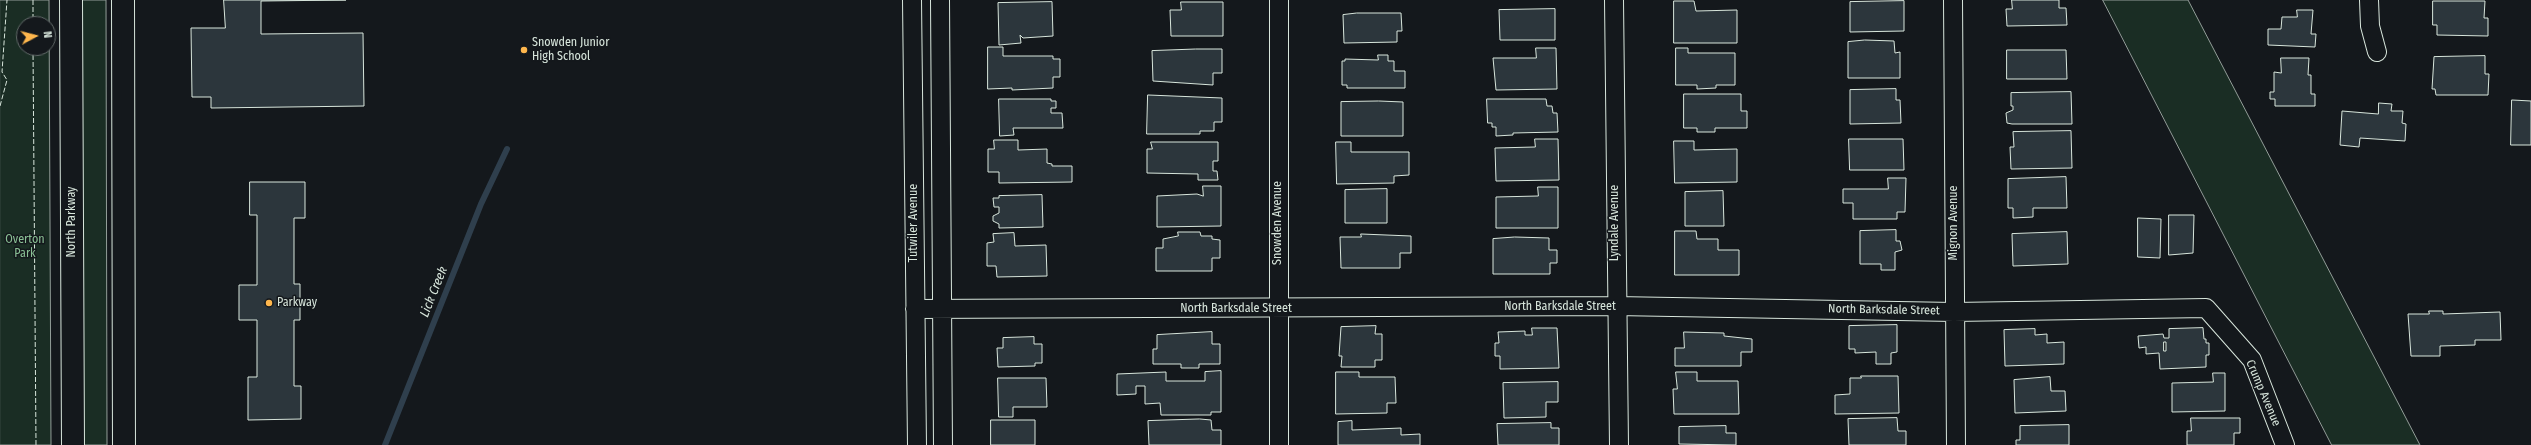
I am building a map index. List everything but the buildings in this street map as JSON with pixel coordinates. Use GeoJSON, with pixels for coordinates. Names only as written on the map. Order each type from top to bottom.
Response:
{"type":"FeatureCollection","features":[{"type":"Feature","properties":{"kind":"main road","name":"North Parkway"},"geometry":{"type":"LineString","coordinates":[[71,0],[73,445]]}},
{"type":"Feature","properties":{"kind":"main road"},"geometry":{"type":"LineString","coordinates":[[123,0],[124,445]]}},
{"type":"Feature","properties":{"kind":"street","name":"Tutwiler Avenue"},"geometry":{"type":"LineString","coordinates":[[912,0],[917,445]]}},
{"type":"Feature","properties":{"kind":"street"},"geometry":{"type":"LineString","coordinates":[[940,0],[943,445]]}},
{"type":"Feature","properties":{"kind":"street","name":"Snowden Avenue"},"geometry":{"type":"LineString","coordinates":[[1279,0],[1279,445]]}},
{"type":"Feature","properties":{"kind":"street","name":"Lyndale Avenue"},"geometry":{"type":"LineString","coordinates":[[1614,0],[1618,445]]}},
{"type":"Feature","properties":{"kind":"street","name":"Mignon Avenue"},"geometry":{"type":"LineString","coordinates":[[1953,0],[1956,445]]}},
{"type":"Feature","properties":{"kind":"street"},"geometry":{"type":"LineString","coordinates":[[2368,0],[2370,26],[2377,52]]}},
{"type":"Feature","properties":{"kind":"street","name":"North Barksdale Street"},"geometry":{"type":"LineString","coordinates":[[915,309],[1278,309],[1616,306],[1954,312],[2206,308]]}},
{"type":"Feature","properties":{"kind":"street","name":"Crump Avenue"},"geometry":{"type":"LineString","coordinates":[[2206,308],[2252,360],[2285,445]]}},
{"type":"Feature","properties":{"kind":"green space","name":"Overton Park"},"geometry":{"type":"Polygon","coordinates":[[[0,0],[49,0],[49,16],[16,16],[16,56],[49,56],[51,445],[0,445],[0,0]]]}},
{"type":"Feature","properties":{"kind":"green space"},"geometry":{"type":"Polygon","coordinates":[[[81,0],[106,0],[107,445],[84,445],[81,0]]]}},
{"type":"Feature","properties":{"kind":"green space"},"geometry":{"type":"Polygon","coordinates":[[[2103,0],[2188,0],[2420,445],[2332,445],[2103,0]]]}},
{"type":"Feature","properties":{"kind":"waterway","name":"Lick Creek"},"geometry":{"type":"LineString","coordinates":[[385,445],[481,204],[507,149]]}},
{"type":"Feature","properties":{"kind":"fence"},"geometry":{"type":"LineString","coordinates":[[0,106],[7,80],[2,72],[7,0]]}},
{"type":"Feature","properties":{"kind":"fence"},"geometry":{"type":"LineString","coordinates":[[33,0],[33,16]]}},
{"type":"Feature","properties":{"kind":"fence"},"geometry":{"type":"LineString","coordinates":[[33,56],[36,445]]}},
{"type":"Feature","properties":{"kind":"place","name":"Snowden Junior High School"},"geometry":{"type":"Point","coordinates":[524,50]}},
{"type":"Feature","properties":{"kind":"place","name":"Parkway"},"geometry":{"type":"Point","coordinates":[269,303]}}]}
